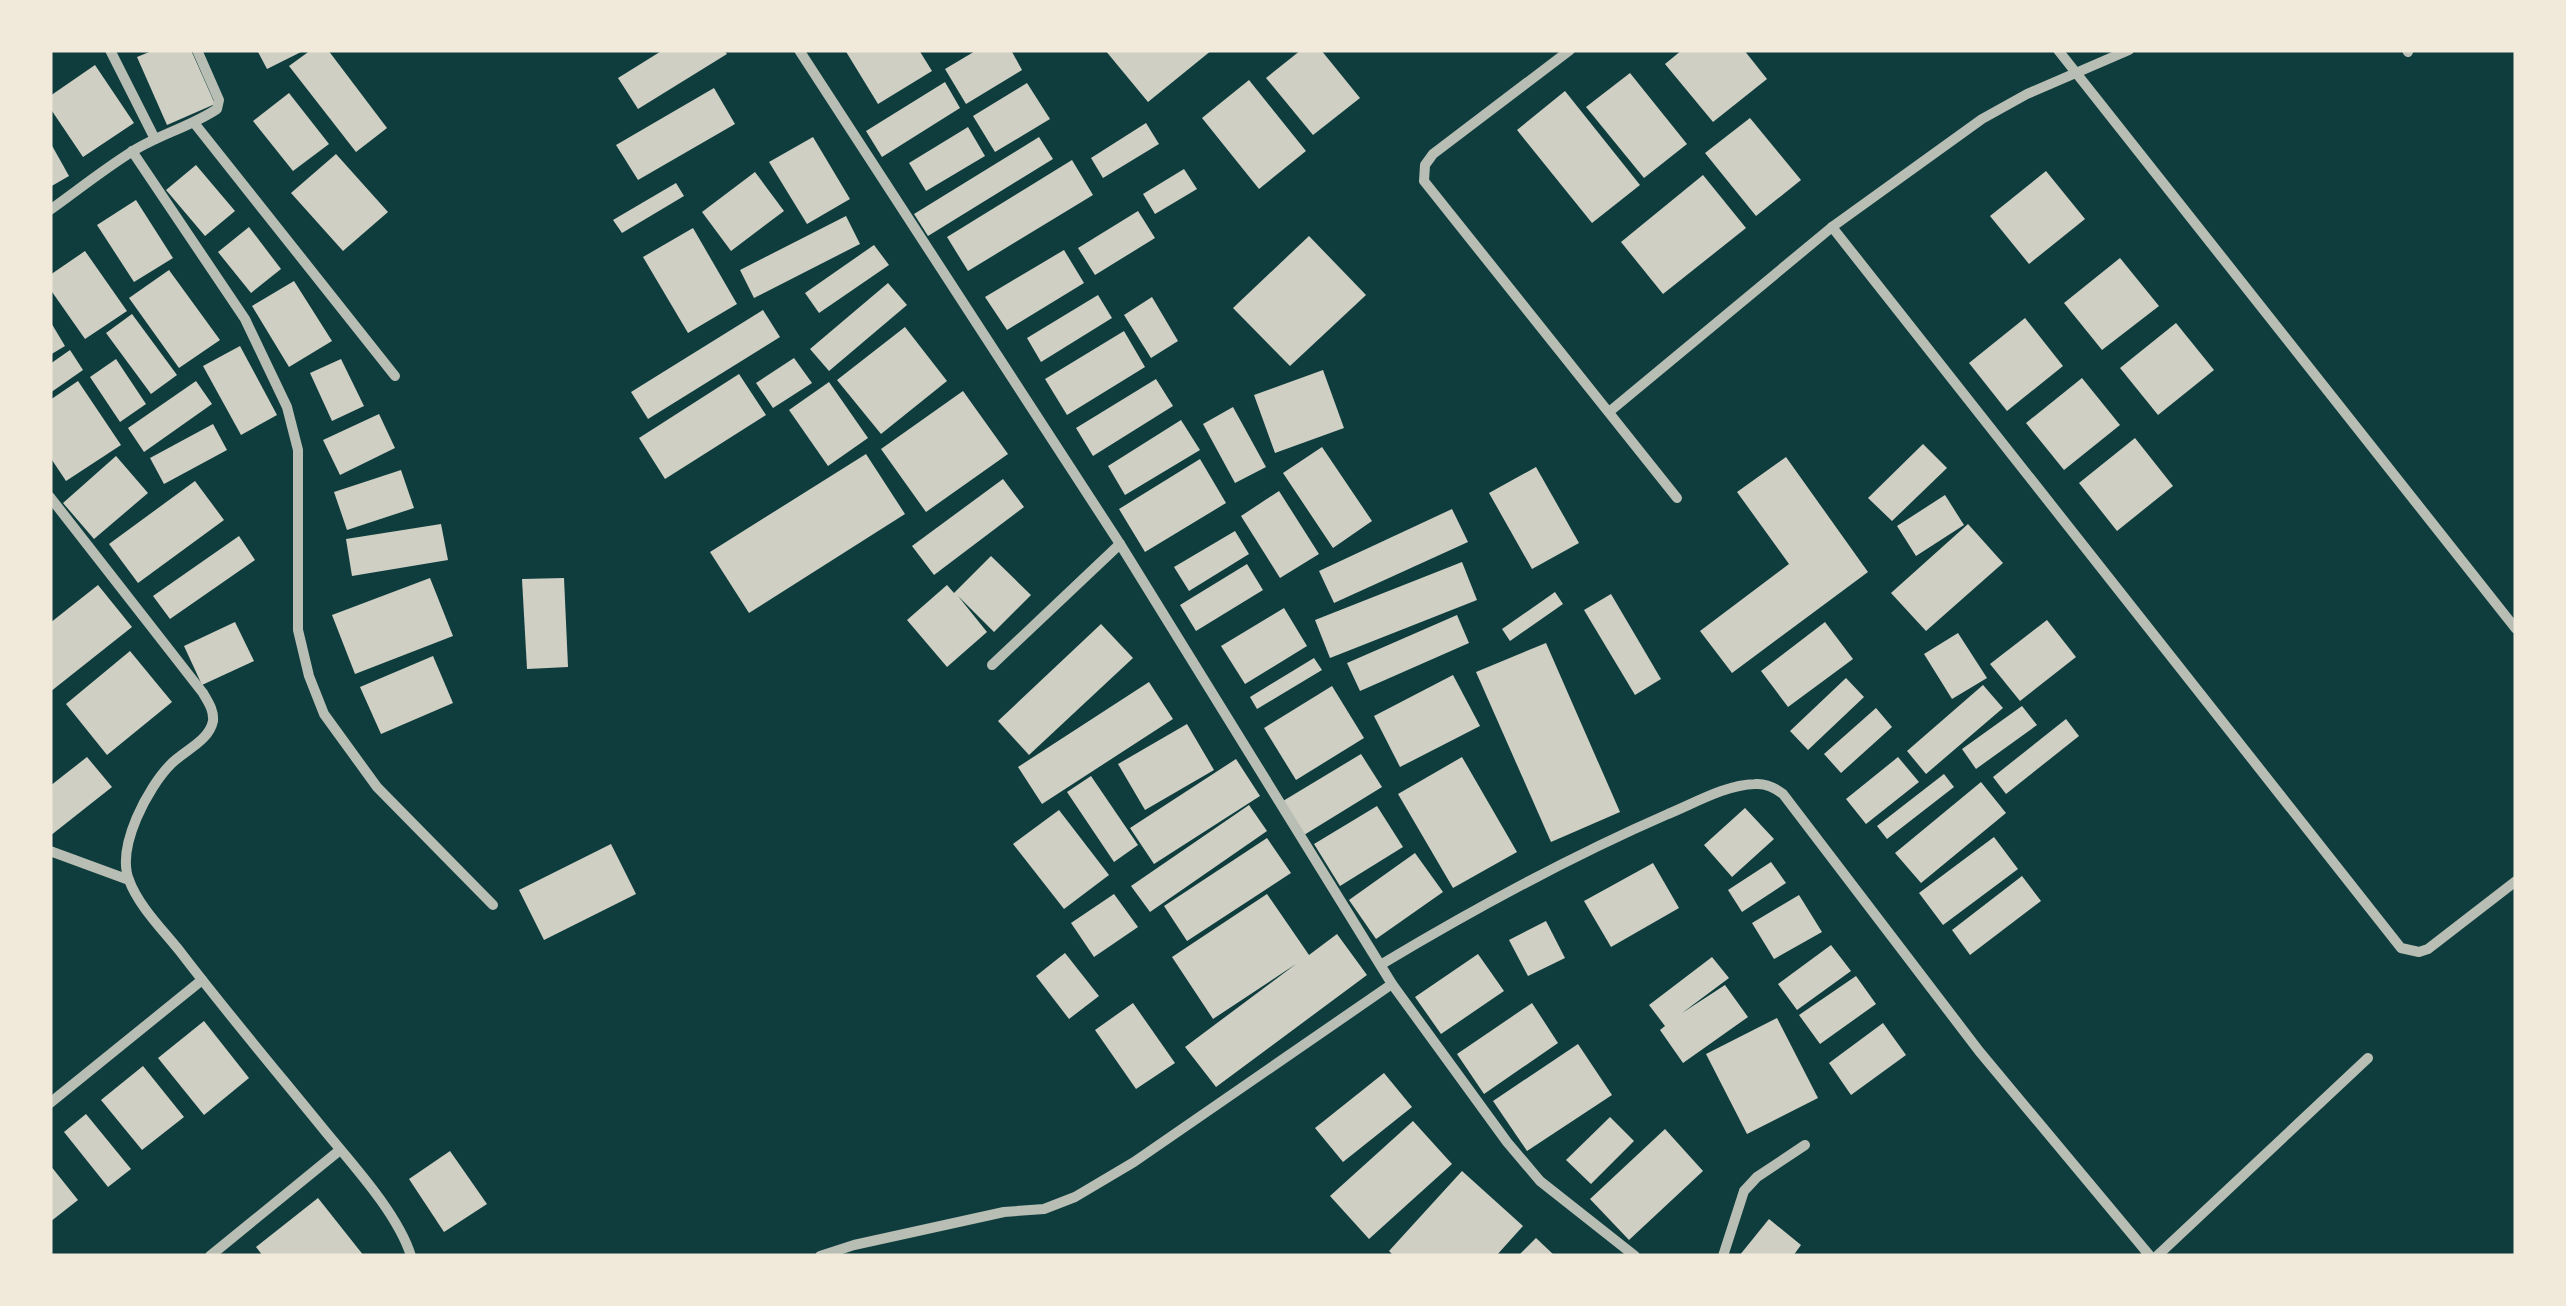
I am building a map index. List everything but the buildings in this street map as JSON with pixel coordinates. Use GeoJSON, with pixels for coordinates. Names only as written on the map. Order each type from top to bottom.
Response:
{"type":"FeatureCollection","features":[{"type":"Feature","properties":{"kind":"street"},"geometry":{"type":"LineString","coordinates":[[110,50],[155,139]]}},
{"type":"Feature","properties":{"kind":"street"},"geometry":{"type":"LineString","coordinates":[[50,210],[132,152],[217,110],[219,100],[197,50]]}},
{"type":"Feature","properties":{"kind":"street"},"geometry":{"type":"LineString","coordinates":[[799,50],[1120,544],[1392,984],[1474,1098],[1540,1180],[1635,1256]]}},
{"type":"Feature","properties":{"kind":"street"},"geometry":{"type":"LineString","coordinates":[[1570,50],[1433,154],[1426,165],[1424,181],[1678,498]]}},
{"type":"Feature","properties":{"kind":"street"},"geometry":{"type":"LineString","coordinates":[[2058,50],[2516,628]]}},
{"type":"Feature","properties":{"kind":"street"},"geometry":{"type":"LineString","coordinates":[[1609,412],[1832,227],[1982,119],[2027,94],[2129,50]]}},
{"type":"Feature","properties":{"kind":"street"},"geometry":{"type":"LineString","coordinates":[[195,124],[395,376]]}},
{"type":"Feature","properties":{"kind":"street"},"geometry":{"type":"LineString","coordinates":[[132,152],[244,319],[286,407],[298,450],[298,630],[308,676],[324,714],[377,787],[493,905]]}},
{"type":"Feature","properties":{"kind":"street"},"geometry":{"type":"LineString","coordinates":[[1832,227],[2401,948],[2410,952],[2428,949],[2516,881]]}},
{"type":"Feature","properties":{"kind":"street"},"geometry":{"type":"LineString","coordinates":[[50,496],[203,693],[212,712],[212,725],[206,736],[172,762],[138,811],[125,863],[129,880],[141,902],[202,980],[371,1189],[404,1238],[411,1256]]}},
{"type":"Feature","properties":{"kind":"street"},"geometry":{"type":"LineString","coordinates":[[992,666],[1120,544]]}},
{"type":"Feature","properties":{"kind":"street"},"geometry":{"type":"LineString","coordinates":[[1382,964],[1476,908],[1606,841],[1728,789],[1758,783],[1772,786],[1979,1051],[2154,1256],[2368,1058]]}},
{"type":"Feature","properties":{"kind":"street"},"geometry":{"type":"LineString","coordinates":[[50,852],[129,880]]}},
{"type":"Feature","properties":{"kind":"street"},"geometry":{"type":"LineString","coordinates":[[50,1104],[202,980]]}},
{"type":"Feature","properties":{"kind":"street"},"geometry":{"type":"LineString","coordinates":[[820,1256],[1004,1212],[1044,1210],[1075,1197],[1134,1162],[1392,984]]}},
{"type":"Feature","properties":{"kind":"street"},"geometry":{"type":"LineString","coordinates":[[1722,1256],[1744,1191],[1806,1145]]}},
{"type":"Feature","properties":{"kind":"street"},"geometry":{"type":"LineString","coordinates":[[210,1256],[340,1150]]}}]}
